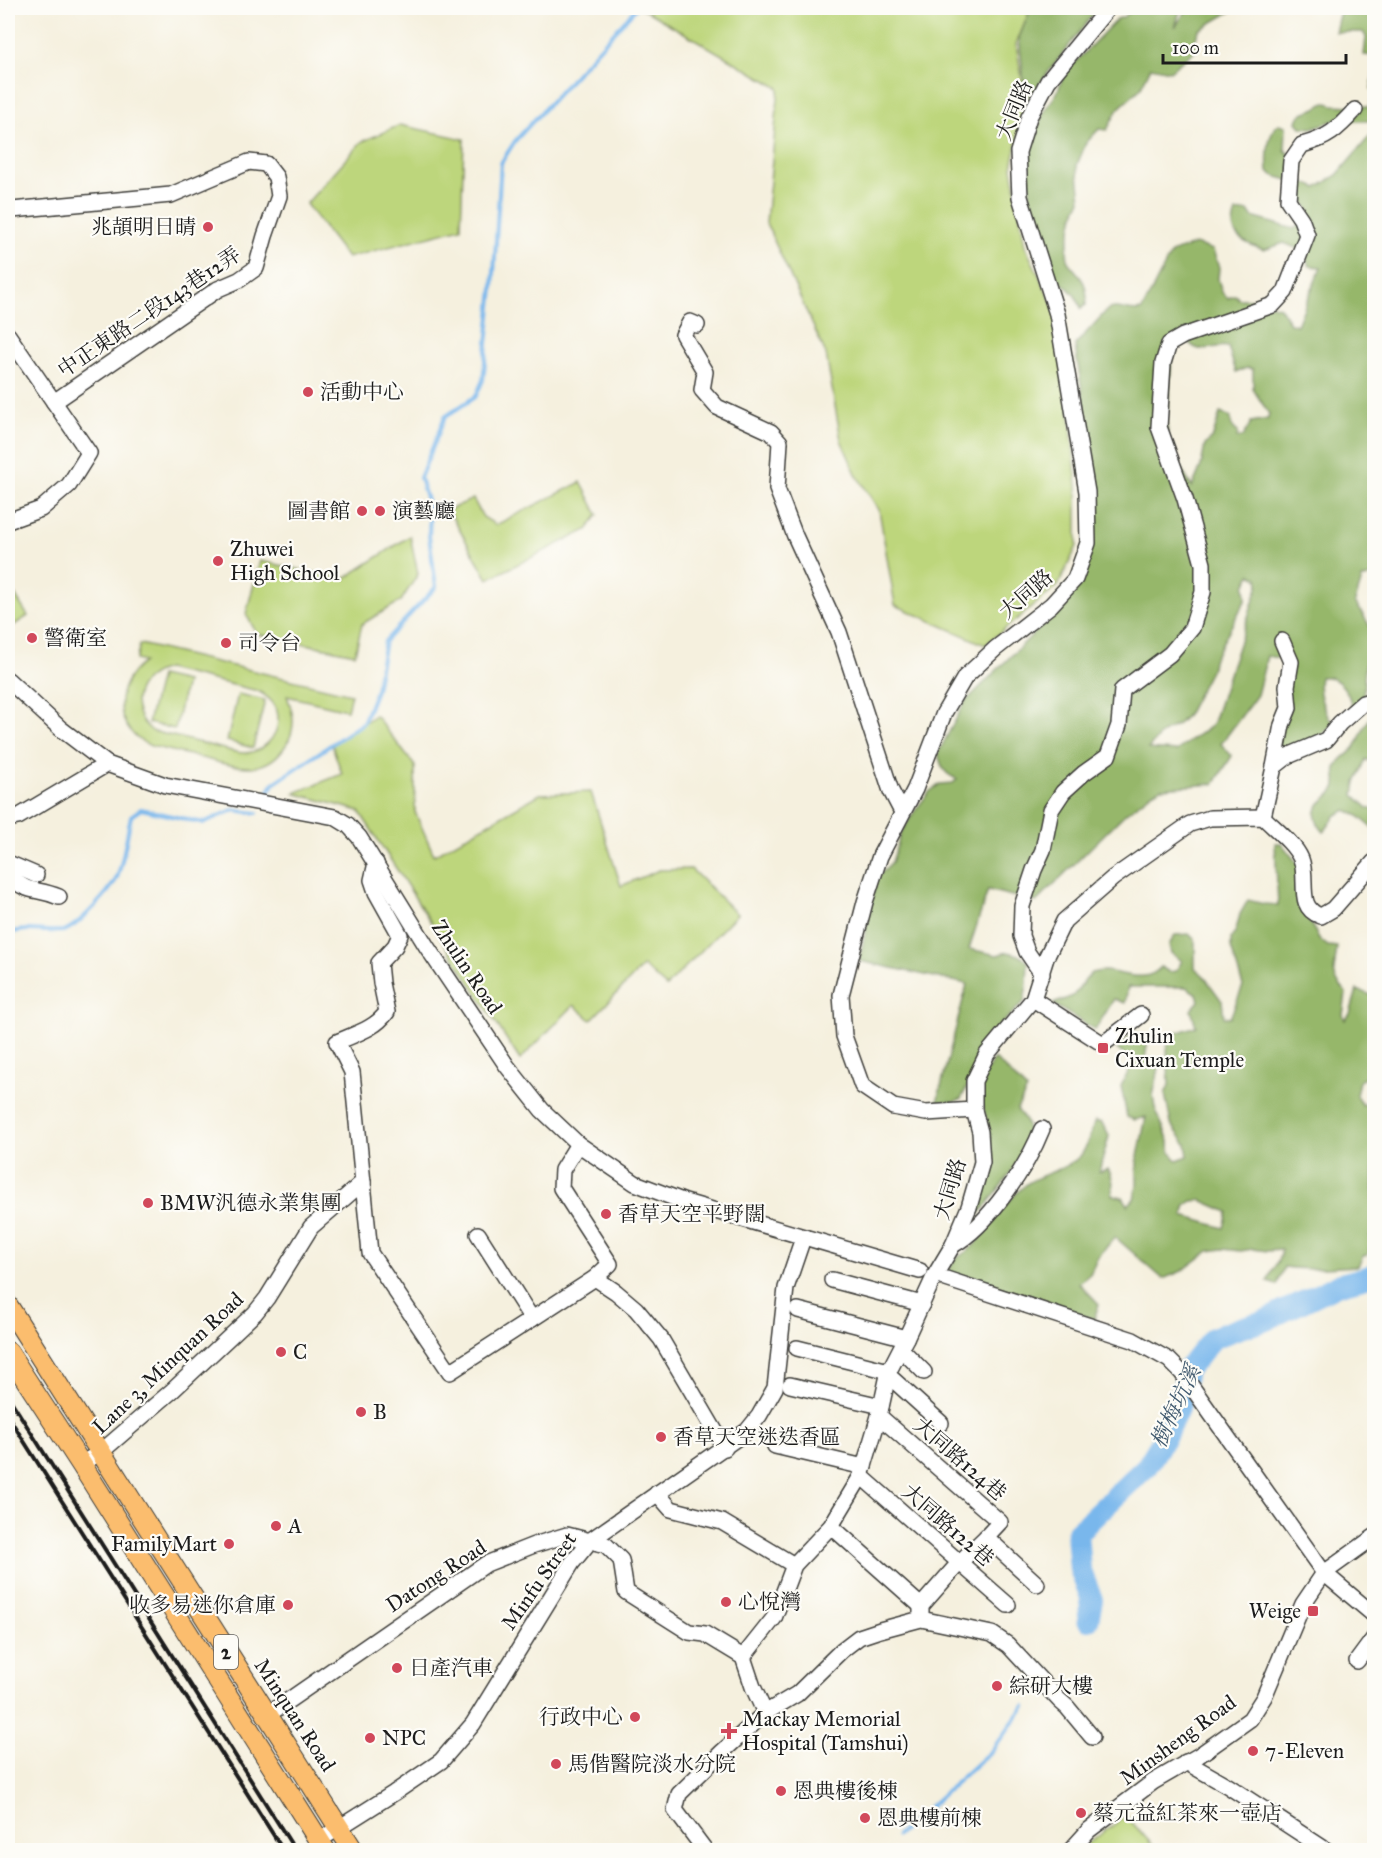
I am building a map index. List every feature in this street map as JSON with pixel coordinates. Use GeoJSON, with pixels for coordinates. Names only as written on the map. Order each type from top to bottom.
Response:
{"type":"FeatureCollection","features":[{"type":"Feature","properties":{"kind":"main road","name":"2"},"geometry":{"type":"LineString","coordinates":[[8,1306],[101,1452]]}},
{"type":"Feature","properties":{"kind":"main road","name":"2"},"geometry":{"type":"LineString","coordinates":[[8,1352],[321,1846]]}},
{"type":"Feature","properties":{"kind":"main road","name":"Minquan Road"},"geometry":{"type":"LineString","coordinates":[[101,1452],[353,1851]]}},
{"type":"Feature","properties":{"kind":"street","name":"大同路"},"geometry":{"type":"LineString","coordinates":[[974,1110],[926,1113],[893,1107],[862,1086],[844,1036],[841,995],[865,902],[880,856],[915,789],[944,713],[965,677],[994,649],[1051,605],[1075,579],[1088,543],[1087,492],[1057,314],[1020,197],[1018,152],[1029,117],[1048,81],[1108,8]]}},
{"type":"Feature","properties":{"kind":"street"},"geometry":{"type":"LineString","coordinates":[[1042,974],[1027,952],[1021,936],[1022,906],[1043,850],[1051,810],[1063,792],[1108,756],[1119,725],[1122,690],[1170,654],[1192,628],[1203,592],[1203,564],[1185,499],[1159,427],[1162,363],[1169,344],[1183,336],[1273,305],[1285,292],[1307,235],[1301,219],[1288,200],[1291,161],[1302,145],[1323,139],[1342,125],[1355,110]]}},
{"type":"Feature","properties":{"kind":"street","name":"中正東路二段143巷12弄"},"geometry":{"type":"LineString","coordinates":[[8,212],[171,195],[249,162],[266,164],[276,177],[279,196],[256,268],[239,280],[218,290],[54,402]]}},
{"type":"Feature","properties":{"kind":"street"},"geometry":{"type":"LineString","coordinates":[[697,325],[690,322],[683,335],[705,372],[702,390],[717,406],[771,432],[780,442],[777,489],[795,536],[839,632],[891,791],[902,812]]}},
{"type":"Feature","properties":{"kind":"street"},"geometry":{"type":"LineString","coordinates":[[8,335],[89,453],[69,485],[41,509],[8,521]]}},
{"type":"Feature","properties":{"kind":"street"},"geometry":{"type":"LineString","coordinates":[[1282,642],[1291,662],[1287,686],[1289,708],[1282,725],[1263,817],[1301,860],[1306,905],[1312,913],[1322,916],[1333,909],[1374,862]]}},
{"type":"Feature","properties":{"kind":"street","name":"Zhulin Road"},"geometry":{"type":"LineString","coordinates":[[8,681],[61,729],[106,764],[165,785],[335,817],[348,825],[376,863],[427,946],[507,1066],[542,1110],[578,1144],[635,1184],[685,1202],[915,1272]]}},
{"type":"Feature","properties":{"kind":"street"},"geometry":{"type":"LineString","coordinates":[[1274,767],[1288,756],[1326,740],[1340,723],[1363,703],[1374,700]]}},
{"type":"Feature","properties":{"kind":"street"},"geometry":{"type":"LineString","coordinates":[[8,819],[18,817],[106,764]]}},
{"type":"Feature","properties":{"kind":"street","name":"大同路"},"geometry":{"type":"LineString","coordinates":[[953,1245],[969,1207],[982,1162],[980,1132],[974,1110],[974,1081],[987,1054],[1033,999],[1046,958],[1064,921],[1113,878],[1190,824],[1210,818],[1263,817]]}},
{"type":"Feature","properties":{"kind":"street"},"geometry":{"type":"LineString","coordinates":[[8,863],[36,875]]}},
{"type":"Feature","properties":{"kind":"street"},"geometry":{"type":"LineString","coordinates":[[376,863],[372,880],[376,892],[400,935],[395,946],[379,963],[387,1012],[373,1026],[337,1042],[352,1072],[370,1253],[450,1372],[595,1278],[610,1264],[561,1188],[562,1170],[578,1144]]}},
{"type":"Feature","properties":{"kind":"street"},"geometry":{"type":"LineString","coordinates":[[8,875],[20,886],[59,897]]}},
{"type":"Feature","properties":{"kind":"street"},"geometry":{"type":"LineString","coordinates":[[1033,999],[1104,1044],[1141,1015]]}},
{"type":"Feature","properties":{"kind":"street"},"geometry":{"type":"LineString","coordinates":[[765,1713],[743,1657],[774,1618],[794,1565],[831,1526],[862,1472],[889,1373],[935,1275],[953,1245],[963,1240],[978,1226],[1002,1198],[1036,1145],[1042,1129]]}},
{"type":"Feature","properties":{"kind":"street","name":"Lane 3, Minquan Road"},"geometry":{"type":"LineString","coordinates":[[81,1464],[101,1452],[173,1390],[255,1313],[267,1298],[311,1227],[363,1182]]}},
{"type":"Feature","properties":{"kind":"street"},"geometry":{"type":"LineString","coordinates":[[478,1234],[532,1318]]}},
{"type":"Feature","properties":{"kind":"street","name":"Minfu Street"},"geometry":{"type":"LineString","coordinates":[[321,1846],[339,1828],[441,1761],[473,1724],[572,1563],[591,1540],[725,1448],[747,1431],[759,1416],[775,1388],[786,1288],[803,1238]]}},
{"type":"Feature","properties":{"kind":"street"},"geometry":{"type":"LineString","coordinates":[[595,1278],[636,1309],[661,1339],[725,1448]]}},
{"type":"Feature","properties":{"kind":"street"},"geometry":{"type":"LineString","coordinates":[[832,1280],[922,1304]]}},
{"type":"Feature","properties":{"kind":"street"},"geometry":{"type":"LineString","coordinates":[[950,1282],[1133,1340],[1169,1360],[1193,1389],[1324,1573],[1374,1615]]}},
{"type":"Feature","properties":{"kind":"street"},"geometry":{"type":"LineString","coordinates":[[798,1310],[904,1344],[924,1372]]}},
{"type":"Feature","properties":{"kind":"street"},"geometry":{"type":"LineString","coordinates":[[797,1348],[889,1373],[942,1423]]}},
{"type":"Feature","properties":{"kind":"street"},"geometry":{"type":"LineString","coordinates":[[790,1385],[880,1411]]}},
{"type":"Feature","properties":{"kind":"street","name":"大同路124巷"},"geometry":{"type":"LineString","coordinates":[[880,1411],[1000,1522],[986,1537]]}},
{"type":"Feature","properties":{"kind":"street"},"geometry":{"type":"LineString","coordinates":[[775,1446],[862,1472]]}},
{"type":"Feature","properties":{"kind":"street","name":"大同路122巷"},"geometry":{"type":"LineString","coordinates":[[862,1472],[959,1563],[1008,1605]]}},
{"type":"Feature","properties":{"kind":"street"},"geometry":{"type":"LineString","coordinates":[[657,1493],[671,1509],[722,1522],[794,1565]]}},
{"type":"Feature","properties":{"kind":"street"},"geometry":{"type":"LineString","coordinates":[[831,1526],[921,1613],[992,1634],[1008,1645],[1092,1737]]}},
{"type":"Feature","properties":{"kind":"street","name":"Datong Road"},"geometry":{"type":"LineString","coordinates":[[266,1716],[486,1564],[525,1541],[567,1535],[606,1545],[621,1560],[626,1592],[689,1632],[705,1634],[743,1657]]}},
{"type":"Feature","properties":{"kind":"street"},"geometry":{"type":"LineString","coordinates":[[705,1851],[675,1810],[680,1794],[721,1752],[765,1713],[797,1694],[859,1636],[921,1613],[959,1563],[986,1537],[1037,1584]]}},
{"type":"Feature","properties":{"kind":"street","name":"Minsheng Road"},"geometry":{"type":"LineString","coordinates":[[1071,1851],[1089,1830],[1153,1782],[1198,1756],[1250,1719],[1264,1697],[1302,1604],[1324,1573],[1374,1537]]}},
{"type":"Feature","properties":{"kind":"street"},"geometry":{"type":"LineString","coordinates":[[1357,1661],[1374,1638]]}},
{"type":"Feature","properties":{"kind":"street"},"geometry":{"type":"LineString","coordinates":[[1186,1762],[1228,1786],[1326,1851]]}},
{"type":"Feature","properties":{"kind":"green space"},"geometry":{"type":"Polygon","coordinates":[[[641,8],[1031,8],[1016,44],[1026,101],[1012,167],[1025,246],[1061,322],[1077,487],[1077,546],[1058,586],[985,645],[895,605],[879,510],[857,476],[841,440],[826,354],[766,223],[779,88],[641,8]]]}},
{"type":"Feature","properties":{"kind":"green space"},"geometry":{"type":"Polygon","coordinates":[[[1031,8],[1098,8],[1026,101],[1019,38],[1031,8]]]}},
{"type":"Feature","properties":{"kind":"green space"},"geometry":{"type":"Polygon","coordinates":[[[1136,8],[1181,8],[1175,27],[1188,8],[1237,8],[1199,30],[1195,41],[1198,48],[1170,71],[1151,67],[1140,89],[1118,109],[1107,130],[1099,129],[1086,143],[1077,165],[1081,200],[1074,215],[1067,250],[1068,262],[1083,281],[1087,292],[1086,305],[1081,308],[1069,289],[1049,278],[1029,207],[1030,188],[1025,176],[1029,145],[1042,115],[1057,93],[1064,74],[1117,19],[1136,8]]]}},
{"type":"Feature","properties":{"kind":"green space"},"geometry":{"type":"Polygon","coordinates":[[[1342,8],[1374,8],[1374,56],[1364,55],[1366,37],[1363,32],[1335,32],[1342,8]]]}},
{"type":"Feature","properties":{"kind":"green space"},"geometry":{"type":"Polygon","coordinates":[[[1374,71],[1374,94],[1371,89],[1374,71]]]}},
{"type":"Feature","properties":{"kind":"green space"},"geometry":{"type":"Polygon","coordinates":[[[1374,94],[1374,121],[1332,121],[1312,128],[1301,127],[1297,122],[1302,114],[1328,103],[1369,107],[1374,94]]]}},
{"type":"Feature","properties":{"kind":"green space"},"geometry":{"type":"Polygon","coordinates":[[[1279,124],[1286,126],[1285,150],[1289,154],[1300,157],[1303,162],[1301,181],[1317,188],[1337,175],[1374,131],[1374,575],[1362,579],[1355,602],[1374,633],[1374,643],[1367,656],[1362,706],[1352,709],[1349,696],[1338,681],[1320,677],[1319,688],[1323,704],[1329,719],[1335,722],[1316,740],[1267,776],[1285,659],[1267,656],[1257,695],[1221,744],[1232,756],[1214,784],[1161,788],[1152,793],[1125,814],[1036,902],[988,890],[969,949],[997,955],[1007,952],[1019,955],[1028,962],[1024,1002],[997,1028],[961,1099],[937,1102],[967,984],[859,961],[877,877],[892,862],[901,833],[929,792],[940,784],[953,783],[957,779],[944,769],[938,753],[965,702],[1050,617],[1060,610],[1086,563],[1093,533],[1097,471],[1089,437],[1075,345],[1107,310],[1116,308],[1142,310],[1171,253],[1195,244],[1213,250],[1219,268],[1218,279],[1222,292],[1228,298],[1235,295],[1239,299],[1251,299],[1280,307],[1290,323],[1297,325],[1321,267],[1310,266],[1301,250],[1284,243],[1264,250],[1250,244],[1235,233],[1233,227],[1236,212],[1248,211],[1252,217],[1294,229],[1308,217],[1309,211],[1292,183],[1268,171],[1269,146],[1275,128],[1279,124]],[[1173,339],[1168,436],[1175,459],[1192,487],[1201,466],[1205,445],[1213,436],[1220,413],[1231,417],[1232,426],[1238,432],[1237,438],[1243,437],[1251,422],[1268,419],[1269,414],[1253,389],[1253,369],[1247,368],[1236,372],[1228,347],[1202,349],[1192,346],[1188,341],[1173,339]],[[1251,574],[1245,586],[1246,599],[1187,715],[1178,724],[1161,734],[1148,749],[1176,751],[1212,725],[1259,584],[1258,578],[1251,574]]]}},
{"type":"Feature","properties":{"kind":"green space"},"geometry":{"type":"Polygon","coordinates":[[[400,125],[464,139],[461,228],[347,258],[306,204],[361,142],[400,125]]]}},
{"type":"Feature","properties":{"kind":"green space"},"geometry":{"type":"Polygon","coordinates":[[[581,482],[598,515],[587,530],[488,579],[448,510],[473,499],[483,517],[496,525],[581,482]]]}},
{"type":"Feature","properties":{"kind":"green space"},"geometry":{"type":"Polygon","coordinates":[[[410,536],[418,574],[401,601],[362,624],[355,654],[257,634],[246,614],[260,561],[344,579],[410,536]]]}},
{"type":"Feature","properties":{"kind":"green space"},"geometry":{"type":"Polygon","coordinates":[[[8,584],[28,616],[8,629],[8,584]]]}},
{"type":"Feature","properties":{"kind":"green space"},"geometry":{"type":"Polygon","coordinates":[[[140,644],[351,694],[347,710],[287,696],[293,726],[286,745],[269,762],[260,766],[239,767],[151,746],[138,739],[123,718],[121,707],[126,683],[144,662],[136,660],[140,644]],[[167,669],[147,679],[137,695],[136,704],[138,713],[152,731],[244,753],[262,747],[272,739],[277,727],[278,716],[273,703],[258,691],[167,669]]]}},
{"type":"Feature","properties":{"kind":"green space"},"geometry":{"type":"Polygon","coordinates":[[[160,676],[186,682],[175,729],[148,723],[160,676]]]}},
{"type":"Feature","properties":{"kind":"green space"},"geometry":{"type":"Polygon","coordinates":[[[238,694],[265,700],[253,748],[227,741],[238,694]]]}},
{"type":"Feature","properties":{"kind":"green space"},"geometry":{"type":"Polygon","coordinates":[[[375,715],[415,766],[415,812],[434,855],[540,794],[591,792],[621,886],[659,870],[691,869],[737,914],[666,987],[643,966],[591,1020],[574,1005],[520,1060],[359,811],[294,793],[342,774],[332,745],[375,715]]]}},
{"type":"Feature","properties":{"kind":"green space"},"geometry":{"type":"Polygon","coordinates":[[[1374,715],[1374,769],[1373,763],[1366,759],[1356,782],[1354,795],[1368,808],[1374,810],[1374,829],[1357,815],[1346,810],[1336,815],[1324,832],[1316,820],[1317,808],[1335,787],[1337,765],[1355,747],[1365,726],[1374,715]]]}},
{"type":"Feature","properties":{"kind":"green space"},"geometry":{"type":"Polygon","coordinates":[[[1275,843],[1281,843],[1298,864],[1306,916],[1320,940],[1328,946],[1337,947],[1334,971],[1336,980],[1346,993],[1343,1015],[1345,1020],[1350,1014],[1357,990],[1374,996],[1374,1073],[1359,1081],[1356,1095],[1362,1105],[1374,1101],[1374,1233],[1370,1235],[1371,1244],[1368,1255],[1363,1256],[1358,1266],[1312,1269],[1284,1267],[1277,1285],[1267,1282],[1282,1250],[1223,1249],[1209,1251],[1182,1271],[1163,1279],[1115,1237],[1098,1257],[1090,1274],[1079,1283],[1099,1304],[1094,1319],[949,1272],[954,1259],[975,1244],[1009,1202],[1028,1183],[1063,1168],[1081,1155],[1095,1121],[1102,1123],[1109,1136],[1099,1172],[1108,1169],[1113,1182],[1112,1195],[1123,1197],[1128,1205],[1134,1199],[1137,1186],[1137,1161],[1146,1117],[1135,1120],[1127,1117],[1121,1086],[1136,1057],[1129,1059],[1117,1049],[1134,1032],[1148,1038],[1145,1059],[1153,1059],[1160,1063],[1153,1096],[1155,1108],[1169,1141],[1170,1152],[1177,1160],[1188,1156],[1186,1144],[1171,1124],[1165,1094],[1169,1085],[1167,1048],[1170,1035],[1196,1026],[1191,1010],[1199,1001],[1197,994],[1186,987],[1128,987],[1125,1003],[1114,999],[1095,1030],[1053,1004],[1073,996],[1091,973],[1105,971],[1142,976],[1149,975],[1161,967],[1169,972],[1176,971],[1182,961],[1171,953],[1169,945],[1175,935],[1189,934],[1195,940],[1195,968],[1222,1001],[1224,1017],[1230,1018],[1243,986],[1231,948],[1231,939],[1240,914],[1248,900],[1278,905],[1275,843]],[[1201,1200],[1192,1201],[1186,1205],[1183,1216],[1224,1228],[1228,1212],[1201,1200]]]}},
{"type":"Feature","properties":{"kind":"green space"},"geometry":{"type":"Polygon","coordinates":[[[995,1059],[1027,1090],[1017,1109],[1027,1125],[1027,1137],[1023,1150],[1006,1180],[967,1229],[991,1137],[982,1103],[982,1077],[995,1059]]]}},
{"type":"Feature","properties":{"kind":"green space"},"geometry":{"type":"Polygon","coordinates":[[[1126,1816],[1157,1850],[1079,1850],[1126,1816]]]}},
{"type":"Feature","properties":{"kind":"waterway"},"geometry":{"type":"LineString","coordinates":[[268,793],[273,784],[363,723],[376,690],[385,641],[436,587],[429,536],[430,510],[420,478],[445,417],[476,396],[483,380],[493,288],[501,163],[515,141],[636,8]]}},
{"type":"Feature","properties":{"kind":"waterway"},"geometry":{"type":"LineString","coordinates":[[8,934],[21,930],[63,931],[85,916],[115,881],[122,861],[131,816],[141,809],[203,823],[233,810],[257,813]]}},
{"type":"Feature","properties":{"kind":"waterway","name":"樹梅坑溪"},"geometry":{"type":"LineString","coordinates":[[1088,1620],[1092,1600],[1080,1569],[1077,1533],[1147,1466],[1166,1435],[1180,1404],[1187,1370],[1213,1338],[1264,1321],[1337,1285],[1374,1275]]}},
{"type":"Feature","properties":{"kind":"waterway","name":"樹梅坑溪"},"geometry":{"type":"LineString","coordinates":[[897,1836],[992,1750],[1025,1706]]}},
{"type":"Feature","properties":{"kind":"railway"},"geometry":{"type":"LineString","coordinates":[[8,1396],[295,1850]]}},
{"type":"Feature","properties":{"kind":"railway"},"geometry":{"type":"LineString","coordinates":[[8,1416],[283,1850]]}},
{"type":"Feature","properties":{"kind":"place","name":"兆頡明日晴"},"geometry":{"type":"Point","coordinates":[208,227]}},
{"type":"Feature","properties":{"kind":"place","name":"活動中心"},"geometry":{"type":"Point","coordinates":[308,392]}},
{"type":"Feature","properties":{"kind":"place","name":"圖書館"},"geometry":{"type":"Point","coordinates":[362,511]}},
{"type":"Feature","properties":{"kind":"place","name":"演藝廳"},"geometry":{"type":"Point","coordinates":[380,511]}},
{"type":"Feature","properties":{"kind":"place","name":"Zhuwei High School"},"geometry":{"type":"Point","coordinates":[218,561]}},
{"type":"Feature","properties":{"kind":"place","name":"警衛室"},"geometry":{"type":"Point","coordinates":[32,638]}},
{"type":"Feature","properties":{"kind":"place","name":"司令台"},"geometry":{"type":"Point","coordinates":[226,643]}},
{"type":"Feature","properties":{"kind":"place","name":"Zhulin Cixuan Temple"},"geometry":{"type":"Point","coordinates":[1103,1048]}},
{"type":"Feature","properties":{"kind":"place","name":"BMW汎德永業集團"},"geometry":{"type":"Point","coordinates":[148,1203]}},
{"type":"Feature","properties":{"kind":"place","name":"香草天空平野闊"},"geometry":{"type":"Point","coordinates":[606,1214]}},
{"type":"Feature","properties":{"kind":"place","name":"C"},"geometry":{"type":"Point","coordinates":[281,1352]}},
{"type":"Feature","properties":{"kind":"place","name":"B"},"geometry":{"type":"Point","coordinates":[361,1412]}},
{"type":"Feature","properties":{"kind":"place","name":"香草天空迷迭香區"},"geometry":{"type":"Point","coordinates":[661,1437]}},
{"type":"Feature","properties":{"kind":"place","name":"A"},"geometry":{"type":"Point","coordinates":[276,1526]}},
{"type":"Feature","properties":{"kind":"place","name":"FamilyMart"},"geometry":{"type":"Point","coordinates":[229,1544]}},
{"type":"Feature","properties":{"kind":"place","name":"心悅灣"},"geometry":{"type":"Point","coordinates":[726,1602]}},
{"type":"Feature","properties":{"kind":"place","name":"收多易迷你倉庫"},"geometry":{"type":"Point","coordinates":[288,1605]}},
{"type":"Feature","properties":{"kind":"place","name":"Weige"},"geometry":{"type":"Point","coordinates":[1313,1611]}},
{"type":"Feature","properties":{"kind":"place","name":"日產汽車"},"geometry":{"type":"Point","coordinates":[397,1668]}},
{"type":"Feature","properties":{"kind":"place","name":"綜研大樓"},"geometry":{"type":"Point","coordinates":[997,1686]}},
{"type":"Feature","properties":{"kind":"place","name":"行政中心"},"geometry":{"type":"Point","coordinates":[635,1717]}},
{"type":"Feature","properties":{"kind":"place","name":"Mackay Memorial Hospital (Tamshui)"},"geometry":{"type":"Point","coordinates":[729,1731]}},
{"type":"Feature","properties":{"kind":"place","name":"NPC"},"geometry":{"type":"Point","coordinates":[370,1738]}},
{"type":"Feature","properties":{"kind":"place","name":"7-Eleven"},"geometry":{"type":"Point","coordinates":[1253,1751]}},
{"type":"Feature","properties":{"kind":"place","name":"馬偕醫院淡水分院"},"geometry":{"type":"Point","coordinates":[556,1764]}},
{"type":"Feature","properties":{"kind":"place","name":"恩典樓後棟"},"geometry":{"type":"Point","coordinates":[781,1791]}},
{"type":"Feature","properties":{"kind":"place","name":"蔡元益紅茶來一壺店"},"geometry":{"type":"Point","coordinates":[1081,1813]}},
{"type":"Feature","properties":{"kind":"place","name":"恩典樓前棟"},"geometry":{"type":"Point","coordinates":[865,1818]}}]}
